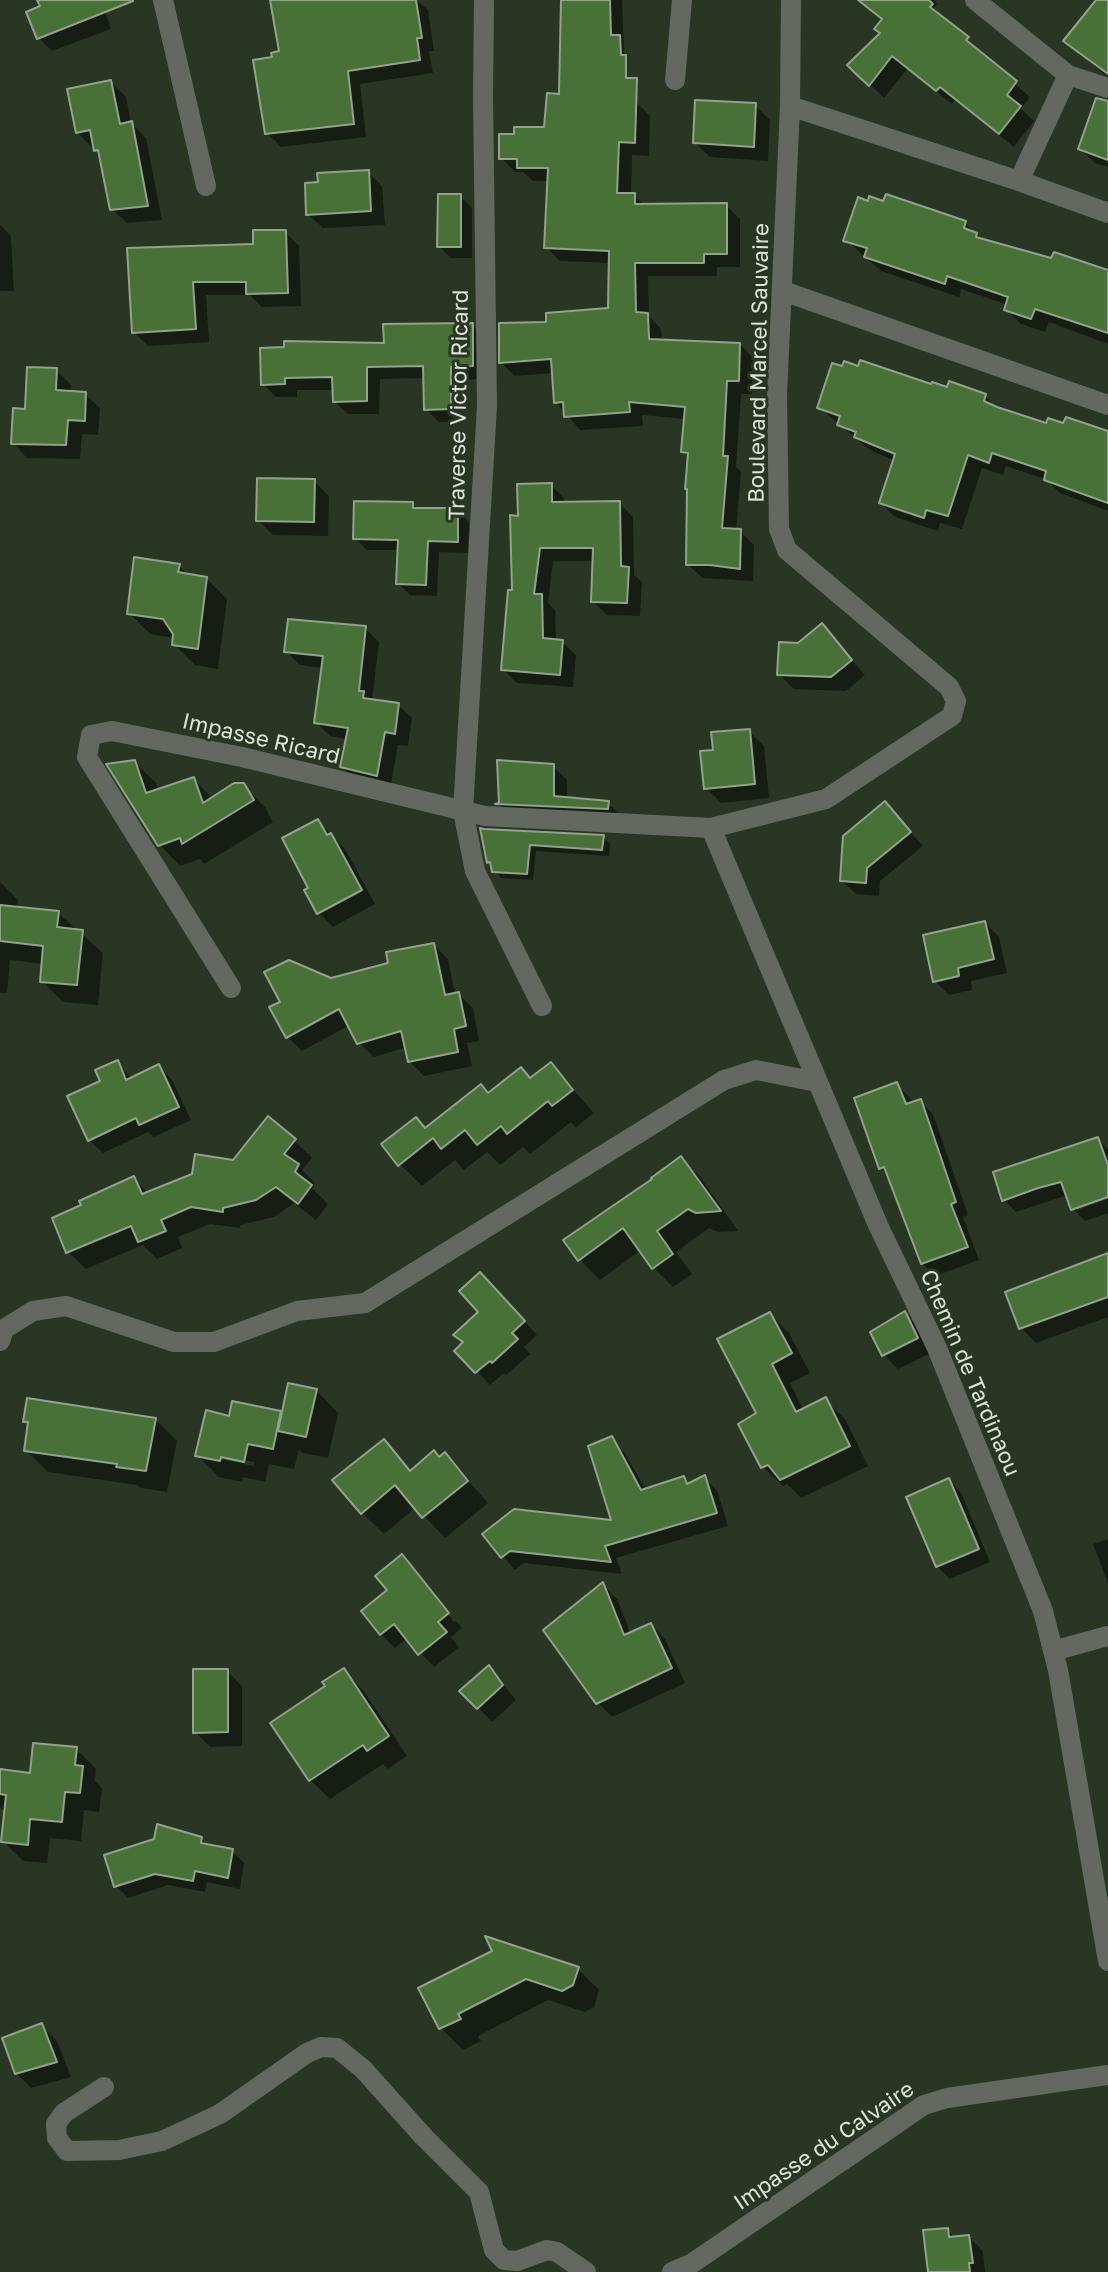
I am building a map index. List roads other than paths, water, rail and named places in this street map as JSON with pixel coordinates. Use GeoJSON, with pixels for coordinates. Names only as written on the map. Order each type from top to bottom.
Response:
{"type":"FeatureCollection","features":[{"type":"Feature","properties":{"kind":"street"},"geometry":{"type":"LineString","coordinates":[[163,0],[206,186]]}},
{"type":"Feature","properties":{"kind":"street","name":"Traverse Victor Ricard"},"geometry":{"type":"LineString","coordinates":[[484,0],[487,406],[463,811],[475,871],[542,1006]]}},
{"type":"Feature","properties":{"kind":"street"},"geometry":{"type":"LineString","coordinates":[[675,80],[682,0]]}},
{"type":"Feature","properties":{"kind":"street","name":"Boulevard Marcel Sauvaire"},"geometry":{"type":"LineString","coordinates":[[711,828],[826,799],[952,716],[956,701],[949,687],[787,550],[779,529],[777,395],[790,106],[791,0]]}},
{"type":"Feature","properties":{"kind":"street"},"geometry":{"type":"LineString","coordinates":[[975,0],[1068,75],[1108,88]]}},
{"type":"Feature","properties":{"kind":"street"},"geometry":{"type":"LineString","coordinates":[[1019,181],[1068,75]]}},
{"type":"Feature","properties":{"kind":"street"},"geometry":{"type":"LineString","coordinates":[[790,106],[1108,213]]}},
{"type":"Feature","properties":{"kind":"street"},"geometry":{"type":"LineString","coordinates":[[783,291],[1108,405]]}},
{"type":"Feature","properties":{"kind":"street","name":"Impasse Ricard"},"geometry":{"type":"LineString","coordinates":[[231,988],[87,757],[91,735],[112,731],[242,757],[485,816],[711,828]]}},
{"type":"Feature","properties":{"kind":"street","name":"Chemin de Tardinaou"},"geometry":{"type":"LineString","coordinates":[[711,828],[878,1225],[955,1391],[1043,1611],[1053,1651],[1108,1961]]}},
{"type":"Feature","properties":{"kind":"street"},"geometry":{"type":"LineString","coordinates":[[0,1341],[4,1329],[33,1311],[66,1306],[174,1342],[214,1342],[297,1311],[365,1303],[724,1080],[756,1070],[817,1082]]}},
{"type":"Feature","properties":{"kind":"street"},"geometry":{"type":"LineString","coordinates":[[1053,1651],[1108,1636]]}},
{"type":"Feature","properties":{"kind":"street"},"geometry":{"type":"LineString","coordinates":[[104,2087],[64,2113],[56,2124],[57,2138],[67,2151],[119,2150],[162,2141],[220,2114],[307,2053],[321,2047],[337,2048],[363,2069],[479,2192],[494,2250],[504,2260],[517,2261],[547,2250],[557,2252],[586,2272]]}},
{"type":"Feature","properties":{"kind":"street","name":"Impasse du Calvaire"},"geometry":{"type":"LineString","coordinates":[[672,2272],[691,2264],[924,2105],[947,2098],[1108,2075]]}}]}
